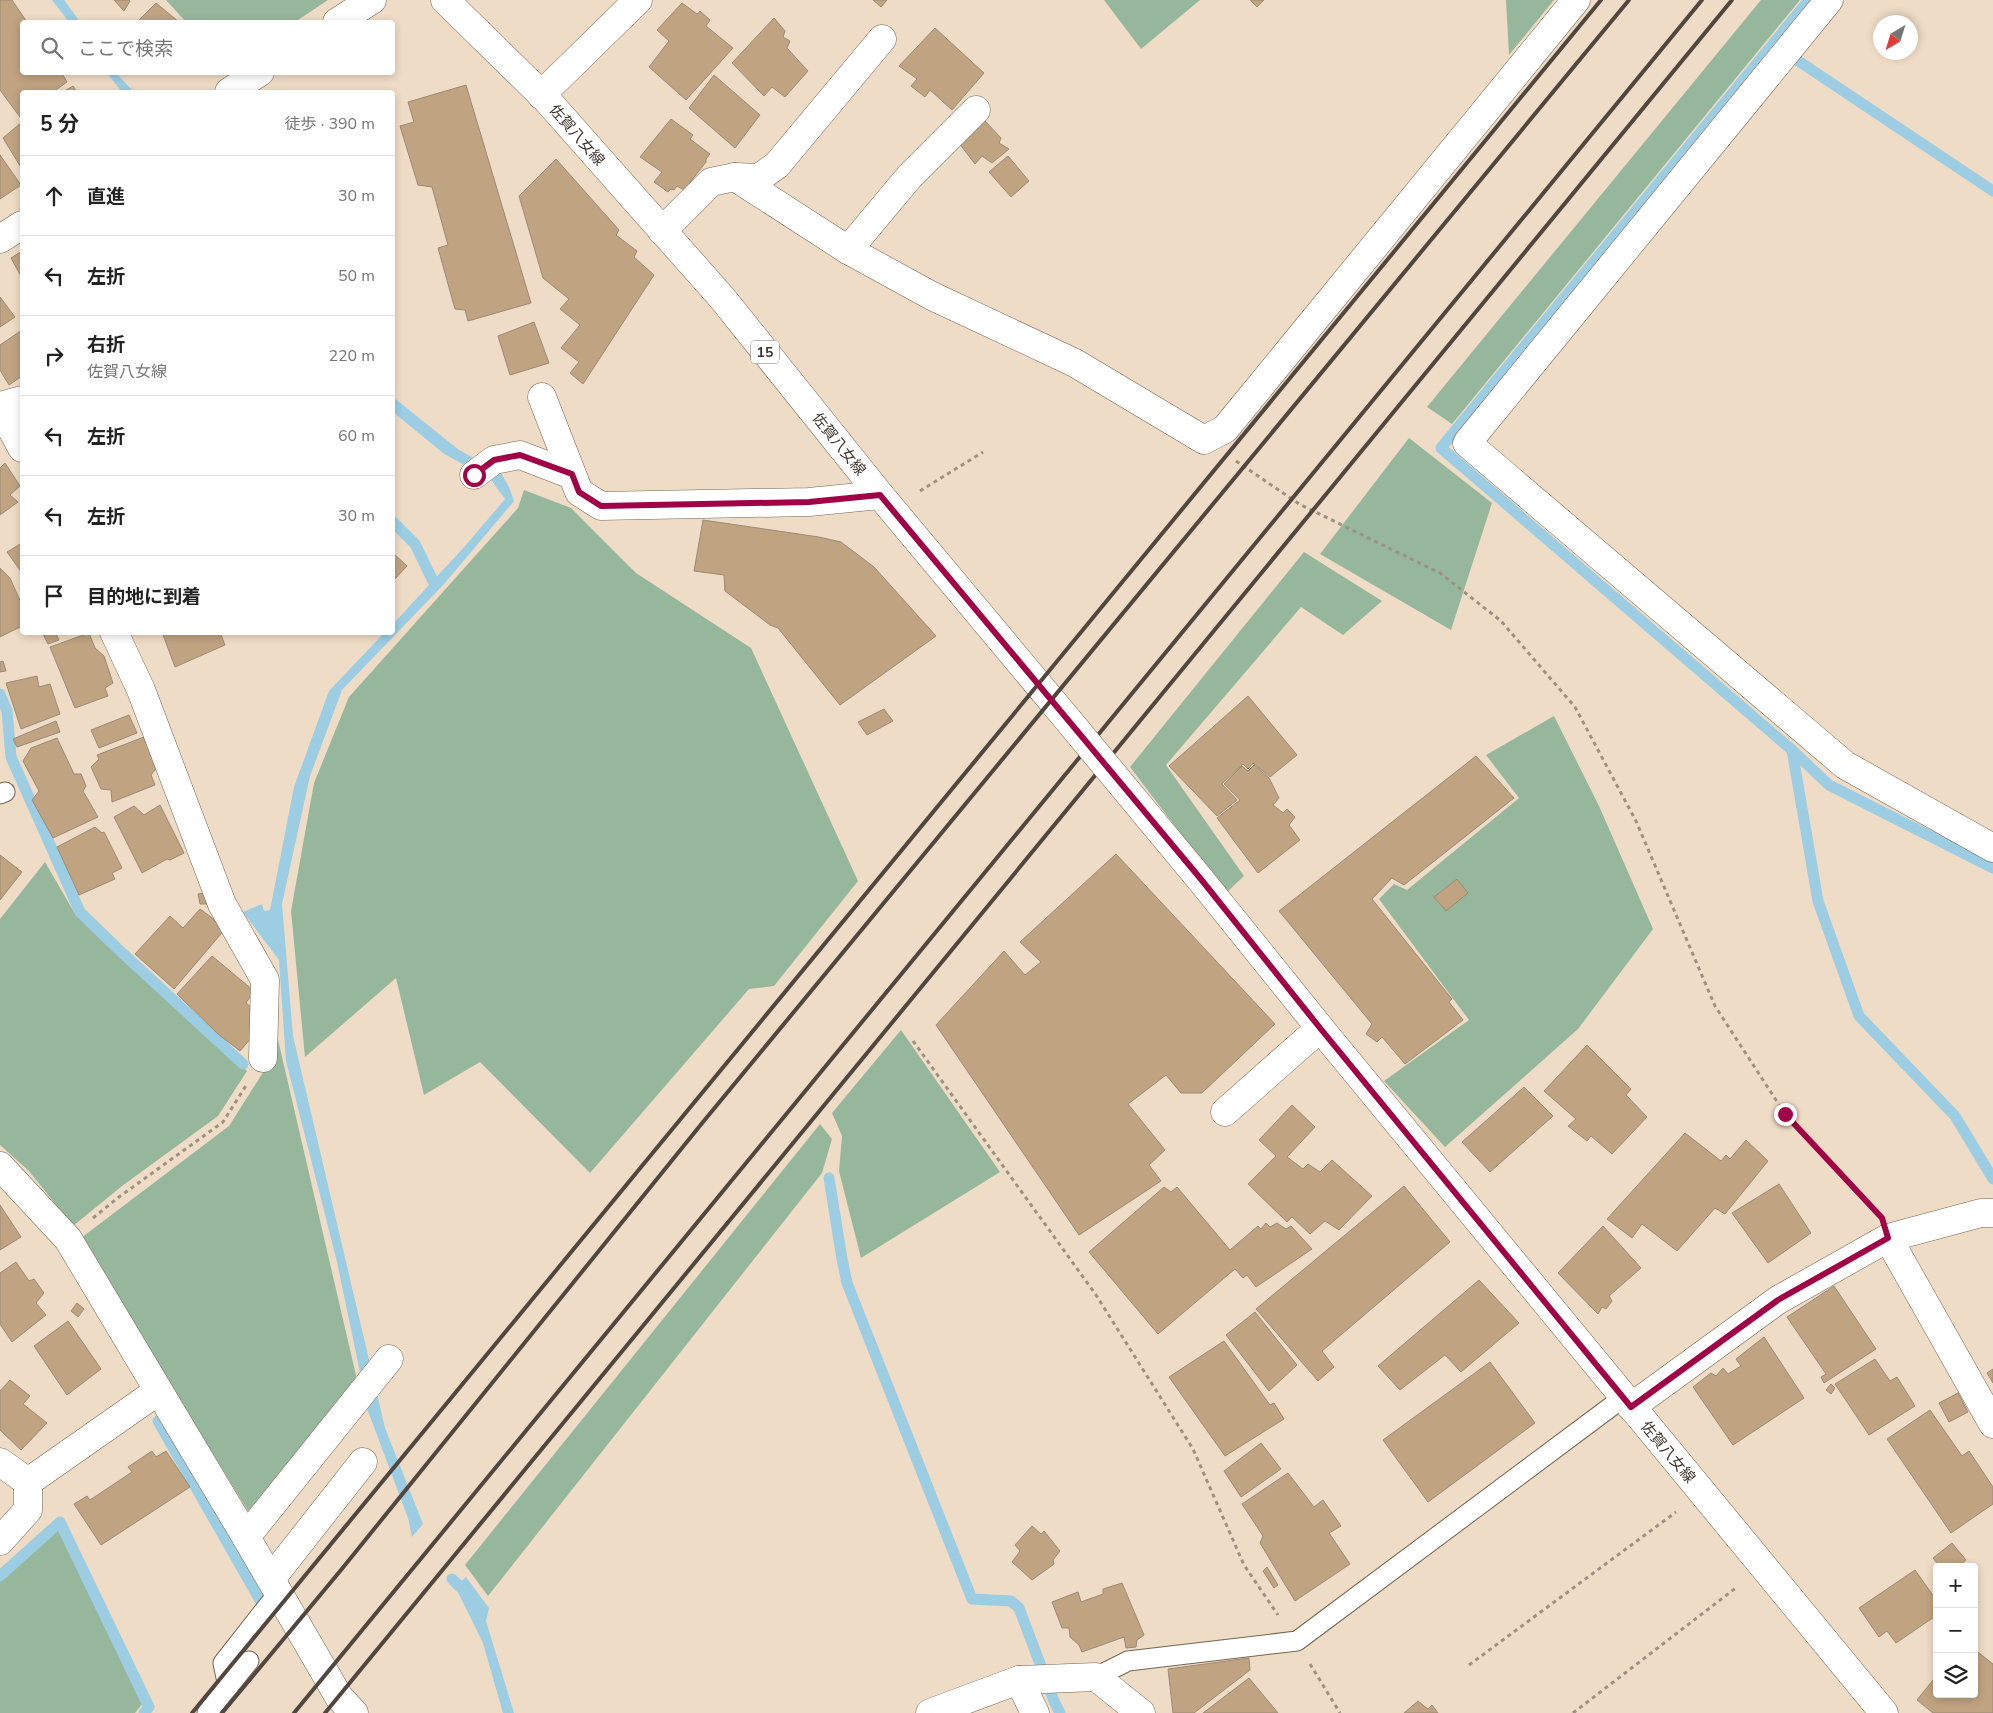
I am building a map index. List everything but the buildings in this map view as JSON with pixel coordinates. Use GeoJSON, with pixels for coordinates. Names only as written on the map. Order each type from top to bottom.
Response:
{"type":"FeatureCollection","features":[{"type":"Feature","properties":{"kind":"street"},"geometry":{"type":"LineString","coordinates":[[340,20],[372,0]]}},
{"type":"Feature","properties":{"kind":"street","name":"佐賀八女線"},"geometry":{"type":"LineString","coordinates":[[445,0],[541,95],[723,299],[886,501],[1200,878],[1320,1028],[1884,1713]]}},
{"type":"Feature","properties":{"kind":"street"},"geometry":{"type":"LineString","coordinates":[[541,95],[638,0]]}},
{"type":"Feature","properties":{"kind":"street"},"geometry":{"type":"LineString","coordinates":[[735,177],[848,250],[932,296],[1075,363],[1204,440],[1225,429],[1576,0]]}},
{"type":"Feature","properties":{"kind":"street"},"geometry":{"type":"LineString","coordinates":[[1828,0],[1466,443],[1845,765],[1993,848]]}},
{"type":"Feature","properties":{"kind":"street"},"geometry":{"type":"LineString","coordinates":[[662,231],[711,182],[735,177],[759,178],[776,165],[882,39]]}},
{"type":"Feature","properties":{"kind":"street"},"geometry":{"type":"LineString","coordinates":[[232,90],[255,75]]}},
{"type":"Feature","properties":{"kind":"street"},"geometry":{"type":"LineString","coordinates":[[848,250],[909,177],[976,110]]}},
{"type":"Feature","properties":{"kind":"street"},"geometry":{"type":"LineString","coordinates":[[0,239],[20,226]]}},
{"type":"Feature","properties":{"kind":"street"},"geometry":{"type":"LineString","coordinates":[[542,398],[579,492],[601,506],[886,501]]}},
{"type":"Feature","properties":{"kind":"street"},"geometry":{"type":"LineString","coordinates":[[20,401],[0,407],[20,444]]}},
{"type":"Feature","properties":{"kind":"street"},"geometry":{"type":"LineString","coordinates":[[474,475],[494,460],[520,455],[572,474]]}},
{"type":"Feature","properties":{"kind":"street"},"geometry":{"type":"LineString","coordinates":[[115,635],[141,690],[222,904],[265,980],[263,1058]]}},
{"type":"Feature","properties":{"kind":"street"},"geometry":{"type":"LineString","coordinates":[[1225,1112],[1320,1028]]}},
{"type":"Feature","properties":{"kind":"street"},"geometry":{"type":"LineString","coordinates":[[0,1166],[68,1239],[246,1537],[338,1697],[354,1713]]}},
{"type":"Feature","properties":{"kind":"street"},"geometry":{"type":"LineString","coordinates":[[1627,1402],[1778,1300],[1888,1238],[1981,1212],[1993,1213]]}},
{"type":"Feature","properties":{"kind":"street"},"geometry":{"type":"LineString","coordinates":[[1888,1238],[1993,1424]]}},
{"type":"Feature","properties":{"kind":"street"},"geometry":{"type":"LineString","coordinates":[[246,1537],[389,1359]]}},
{"type":"Feature","properties":{"kind":"street"},"geometry":{"type":"LineString","coordinates":[[28,1482],[158,1391]]}},
{"type":"Feature","properties":{"kind":"street"},"geometry":{"type":"LineString","coordinates":[[0,1462],[28,1482]]}},
{"type":"Feature","properties":{"kind":"street"},"geometry":{"type":"LineString","coordinates":[[274,1586],[363,1462]]}},
{"type":"Feature","properties":{"kind":"street"},"geometry":{"type":"LineString","coordinates":[[0,1541],[28,1510],[28,1482]]}},
{"type":"Feature","properties":{"kind":"street"},"geometry":{"type":"LineString","coordinates":[[930,1713],[1019,1680],[1096,1677],[1141,1713]]}},
{"type":"Feature","properties":{"kind":"street"},"geometry":{"type":"LineString","coordinates":[[1019,1680],[1035,1713]]}},
{"type":"Feature","properties":{"kind":"lane"},"geometry":{"type":"LineString","coordinates":[[1096,1677],[1128,1660],[1297,1641],[1627,1402]]}},
{"type":"Feature","properties":{"kind":"lane"},"geometry":{"type":"LineString","coordinates":[[228,1687],[223,1663],[274,1586]]}},
{"type":"Feature","properties":{"kind":"lane"},"geometry":{"type":"LineString","coordinates":[[206,1713],[249,1661]]}},
{"type":"Feature","properties":{"kind":"path"},"geometry":{"type":"LineString","coordinates":[[1204,440],[1299,504],[1440,574],[1501,621],[1507,628],[1580,716],[1636,821],[1715,1006],[1785,1114],[1882,1218],[1888,1238]]}},
{"type":"Feature","properties":{"kind":"path"},"geometry":{"type":"LineString","coordinates":[[886,501],[983,452]]}},
{"type":"Feature","properties":{"kind":"path"},"geometry":{"type":"LineString","coordinates":[[913,1041],[1096,1295],[1193,1449],[1244,1566],[1297,1641],[1340,1713]]}},
{"type":"Feature","properties":{"kind":"path"},"geometry":{"type":"LineString","coordinates":[[68,1239],[119,1196],[223,1122],[263,1058]]}},
{"type":"Feature","properties":{"kind":"path"},"geometry":{"type":"LineString","coordinates":[[1469,1665],[1677,1511]]}},
{"type":"Feature","properties":{"kind":"path"},"geometry":{"type":"LineString","coordinates":[[1573,1713],[1739,1585]]}},
{"type":"Feature","properties":{"kind":"green space"},"geometry":{"type":"Polygon","coordinates":[[[166,0],[328,0],[298,20],[184,20],[166,0]]]}},
{"type":"Feature","properties":{"kind":"green space"},"geometry":{"type":"Polygon","coordinates":[[[1104,0],[1200,0],[1141,49],[1104,0]]]}},
{"type":"Feature","properties":{"kind":"green space"},"geometry":{"type":"Polygon","coordinates":[[[1506,0],[1554,0],[1509,55],[1506,0]]]}},
{"type":"Feature","properties":{"kind":"green space"},"geometry":{"type":"Polygon","coordinates":[[[1761,0],[1800,0],[1452,424],[1427,407],[1761,0]]]}},
{"type":"Feature","properties":{"kind":"green space"},"geometry":{"type":"Polygon","coordinates":[[[1409,438],[1492,503],[1451,630],[1320,554],[1409,438]]]}},
{"type":"Feature","properties":{"kind":"green space"},"geometry":{"type":"Polygon","coordinates":[[[524,490],[571,508],[636,573],[751,648],[858,881],[774,986],[749,989],[590,1173],[480,1062],[424,1095],[396,978],[305,1057],[291,911],[314,783],[349,697],[518,508],[524,490]]]}},
{"type":"Feature","properties":{"kind":"green space"},"geometry":{"type":"Polygon","coordinates":[[[1304,552],[1382,601],[1343,635],[1301,607],[1166,765],[1244,876],[1226,893],[1130,767],[1304,552]]]}},
{"type":"Feature","properties":{"kind":"green space"},"geometry":{"type":"Polygon","coordinates":[[[1554,716],[1599,806],[1653,929],[1578,1029],[1445,1147],[1384,1081],[1469,1020],[1379,899],[1394,884],[1407,890],[1519,798],[1486,755],[1554,716]]]}},
{"type":"Feature","properties":{"kind":"green space"},"geometry":{"type":"Polygon","coordinates":[[[45,862],[74,912],[247,1071],[218,1116],[122,1186],[73,1226],[29,1171],[0,1145],[0,919],[45,862]]]}},
{"type":"Feature","properties":{"kind":"green space"},"geometry":{"type":"Polygon","coordinates":[[[901,1030],[1000,1172],[861,1258],[839,1171],[842,1136],[832,1113],[901,1030]]]}},
{"type":"Feature","properties":{"kind":"green space"},"geometry":{"type":"Polygon","coordinates":[[[276,1031],[358,1384],[248,1511],[81,1238],[229,1126],[269,1063],[276,1031]]]}},
{"type":"Feature","properties":{"kind":"green space"},"geometry":{"type":"Polygon","coordinates":[[[820,1124],[832,1139],[822,1173],[488,1596],[465,1565],[820,1124]]]}},
{"type":"Feature","properties":{"kind":"green space"},"geometry":{"type":"Polygon","coordinates":[[[58,1530],[142,1704],[135,1713],[0,1713],[0,1582],[58,1530]]]}},
{"type":"Feature","properties":{"kind":"water"},"geometry":{"type":"Polygon","coordinates":[[[52,0],[64,0],[79,20],[67,20],[52,0]]]}},
{"type":"Feature","properties":{"kind":"water"},"geometry":{"type":"Polygon","coordinates":[[[109,75],[118,75],[132,90],[120,90],[109,75]]]}},
{"type":"Feature","properties":{"kind":"water"},"geometry":{"type":"Polygon","coordinates":[[[395,399],[459,450],[501,473],[514,501],[445,583],[395,635],[395,622],[466,545],[505,499],[491,480],[443,453],[395,414],[395,399]]]}},
{"type":"Feature","properties":{"kind":"water"},"geometry":{"type":"Polygon","coordinates":[[[382,635],[395,635],[342,690],[310,776],[282,904],[293,1036],[385,1428],[423,1524],[412,1537],[408,1518],[368,1411],[337,1262],[286,1061],[279,960],[243,912],[262,904],[264,911],[270,910],[294,787],[329,691],[382,635]]]}},
{"type":"Feature","properties":{"kind":"water"},"geometry":{"type":"Polygon","coordinates":[[[466,1577],[489,1608],[486,1621],[514,1713],[503,1713],[483,1643],[455,1586],[466,1577]]]}},
{"type":"Feature","properties":{"kind":"waterway"},"geometry":{"type":"LineString","coordinates":[[1809,0],[1441,448],[1792,750],[1829,785],[1993,868]]}},
{"type":"Feature","properties":{"kind":"waterway"},"geometry":{"type":"LineString","coordinates":[[1785,52],[1993,191]]}},
{"type":"Feature","properties":{"kind":"waterway"},"geometry":{"type":"LineString","coordinates":[[395,524],[415,544],[433,581]]}},
{"type":"Feature","properties":{"kind":"waterway"},"geometry":{"type":"LineString","coordinates":[[0,694],[7,711],[11,757],[80,912],[243,1064]]}},
{"type":"Feature","properties":{"kind":"waterway"},"geometry":{"type":"LineString","coordinates":[[1792,750],[1818,901],[1859,1016],[1955,1116],[1993,1179]]}},
{"type":"Feature","properties":{"kind":"waterway"},"geometry":{"type":"LineString","coordinates":[[829,1178],[847,1283],[972,1599],[1011,1601],[1019,1608],[1060,1713]]}},
{"type":"Feature","properties":{"kind":"waterway"},"geometry":{"type":"LineString","coordinates":[[158,1421],[260,1600]]}},
{"type":"Feature","properties":{"kind":"waterway"},"geometry":{"type":"LineString","coordinates":[[0,1576],[60,1522],[149,1707],[144,1713]]}},
{"type":"Feature","properties":{"kind":"waterway"},"geometry":{"type":"LineString","coordinates":[[452,1579],[467,1594]]}},
{"type":"Feature","properties":{"kind":"railway"},"geometry":{"type":"LineString","coordinates":[[192,1713],[1601,0]]}},
{"type":"Feature","properties":{"kind":"railway"},"geometry":{"type":"LineString","coordinates":[[222,1713],[341,1570],[703,1122],[1629,0]]}},
{"type":"Feature","properties":{"kind":"railway"},"geometry":{"type":"LineString","coordinates":[[294,1713],[1702,0]]}},
{"type":"Feature","properties":{"kind":"railway"},"geometry":{"type":"LineString","coordinates":[[325,1713],[1732,0]]}},
{"type":"Feature","properties":{"kind":"route"},"geometry":{"type":"LineString","coordinates":[[474,475],[494,460],[520,455],[572,474],[579,492],[601,506],[809,502],[880,495],[1200,878],[1320,1028],[1624,1396],[1631,1407],[1778,1300],[1888,1238],[1882,1218],[1785,1114]]}}]}
